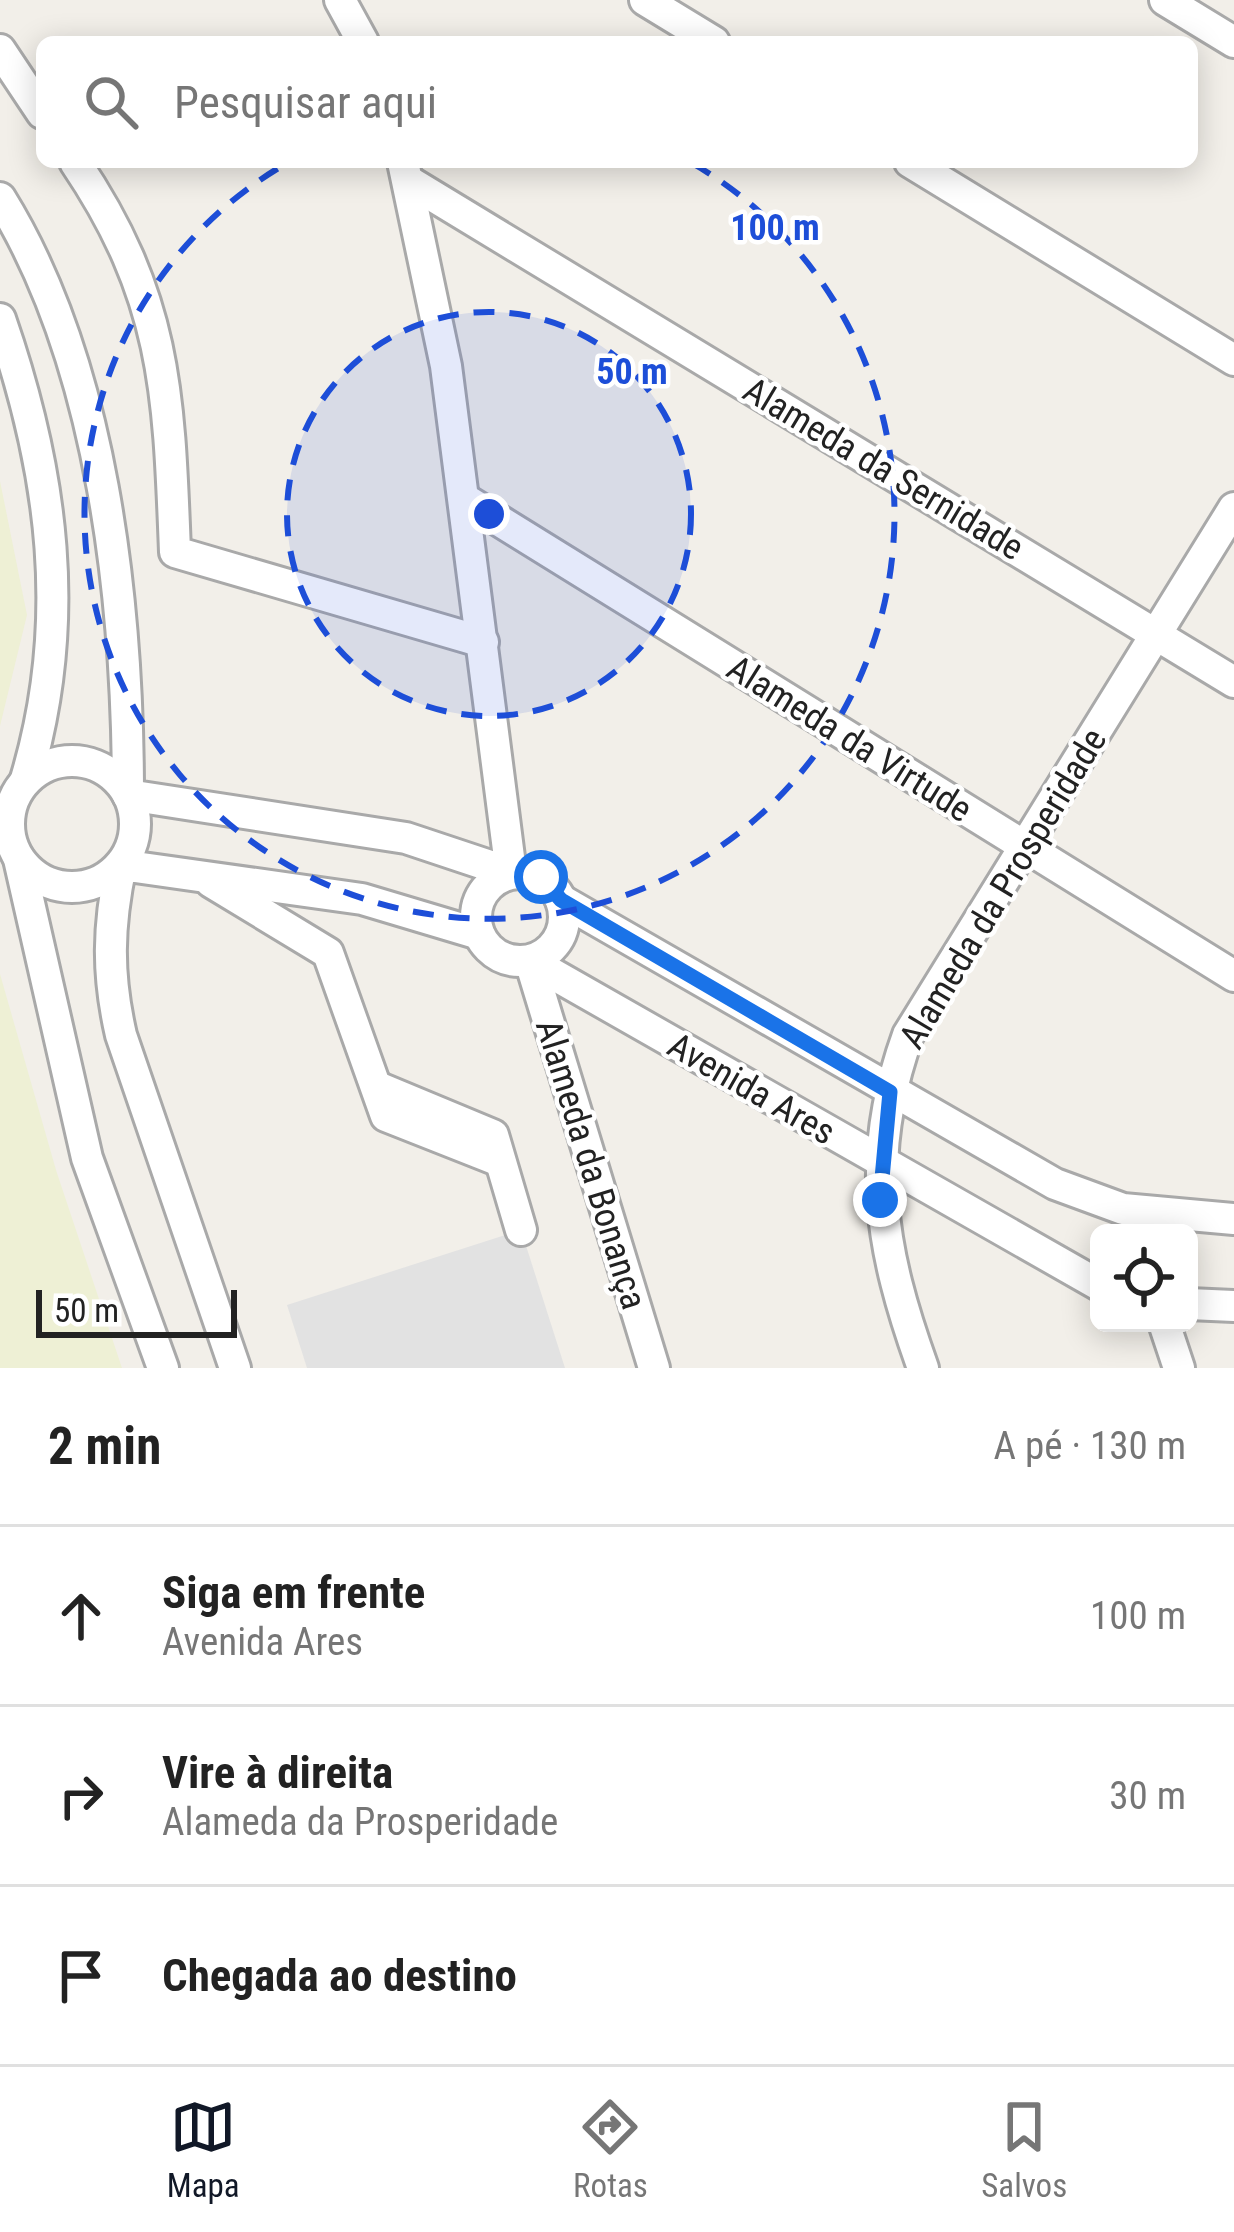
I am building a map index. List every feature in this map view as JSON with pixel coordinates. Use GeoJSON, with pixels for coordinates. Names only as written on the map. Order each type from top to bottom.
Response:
{"type":"FeatureCollection","features":[{"type":"Feature","properties":{"kind":"street"},"geometry":{"type":"LineString","coordinates":[[340,0],[360,36]]}},
{"type":"Feature","properties":{"kind":"street"},"geometry":{"type":"LineString","coordinates":[[645,0],[704,36]]}},
{"type":"Feature","properties":{"kind":"street"},"geometry":{"type":"LineString","coordinates":[[1165,0],[1234,42]]}},
{"type":"Feature","properties":{"kind":"street"},"geometry":{"type":"LineString","coordinates":[[0,50],[36,104]]}},
{"type":"Feature","properties":{"kind":"street"},"geometry":{"type":"LineString","coordinates":[[79,168],[123,239],[158,335],[170,434],[175,552],[483,642]]}},
{"type":"Feature","properties":{"kind":"street"},"geometry":{"type":"LineString","coordinates":[[920,168],[1234,360]]}},
{"type":"Feature","properties":{"kind":"street"},"geometry":{"type":"LineString","coordinates":[[406,172],[466,500],[511,873],[496,878],[477,903],[478,934]]}},
{"type":"Feature","properties":{"kind":"street","name":"Alameda da Sernidade"},"geometry":{"type":"LineString","coordinates":[[406,172],[1234,682]]}},
{"type":"Feature","properties":{"kind":"street"},"geometry":{"type":"LineString","coordinates":[[0,198],[29,244],[69,348],[110,533],[128,795],[135,824],[108,928],[109,980],[121,1036],[235,1368]]}},
{"type":"Feature","properties":{"kind":"street"},"geometry":{"type":"LineString","coordinates":[[0,319],[38,441],[55,551],[46,714],[8,818],[87,1158],[163,1368]]}},
{"type":"Feature","properties":{"kind":"street","name":"Alameda da Virtude"},"geometry":{"type":"LineString","coordinates":[[466,500],[1234,976]]}},
{"type":"Feature","properties":{"kind":"street","name":"Alameda da Prosperidade"},"geometry":{"type":"LineString","coordinates":[[923,1368],[884,1240],[880,1161],[890,1092],[908,1035],[1234,508]]}},
{"type":"Feature","properties":{"kind":"street"},"geometry":{"type":"LineString","coordinates":[[26,779],[56,762],[90,763],[119,781],[128,795]]}},
{"type":"Feature","properties":{"kind":"street","name":"Avenida Ares"},"geometry":{"type":"LineString","coordinates":[[128,795],[371,831],[511,873],[541,877],[561,900],[890,1092],[1128,1221],[1234,1219]]}},
{"type":"Feature","properties":{"kind":"street"},"geometry":{"type":"LineString","coordinates":[[19,859],[30,872],[60,887],[93,884],[121,865]]}},
{"type":"Feature","properties":{"kind":"street","name":"Avenida Ares"},"geometry":{"type":"LineString","coordinates":[[121,865],[391,905],[478,934],[499,957],[530,961],[880,1161],[1040,1246],[1090,1279]]}},
{"type":"Feature","properties":{"kind":"street"},"geometry":{"type":"LineString","coordinates":[[201,876],[328,953],[380,1088],[386,1116],[500,1160],[521,1230]]}},
{"type":"Feature","properties":{"kind":"street"},"geometry":{"type":"LineString","coordinates":[[530,961],[556,944],[565,915],[561,900]]}},
{"type":"Feature","properties":{"kind":"street","name":"Alameda da Bonança"},"geometry":{"type":"LineString","coordinates":[[530,961],[654,1368]]}},
{"type":"Feature","properties":{"kind":"street"},"geometry":{"type":"LineString","coordinates":[[1198,1304],[1234,1306]]}},
{"type":"Feature","properties":{"kind":"street"},"geometry":{"type":"LineString","coordinates":[[1166,1332],[1180,1368]]}},
{"type":"Feature","properties":{"kind":"green space"},"geometry":{"type":"Polygon","coordinates":[[[0,481],[27,615],[0,726],[0,481]]]}},
{"type":"Feature","properties":{"kind":"green space"},"geometry":{"type":"Polygon","coordinates":[[[0,974],[56,1170],[122,1368],[0,1368],[0,974]]]}},
{"type":"Feature","properties":{"kind":"shaded area"},"geometry":{"type":"Polygon","coordinates":[[[521,1230],[565,1368],[307,1368],[287,1305],[521,1230]]]}},
{"type":"Feature","properties":{"kind":"route"},"geometry":{"type":"LineString","coordinates":[[541,877],[561,900],[890,1092],[880,1200]]}}]}
